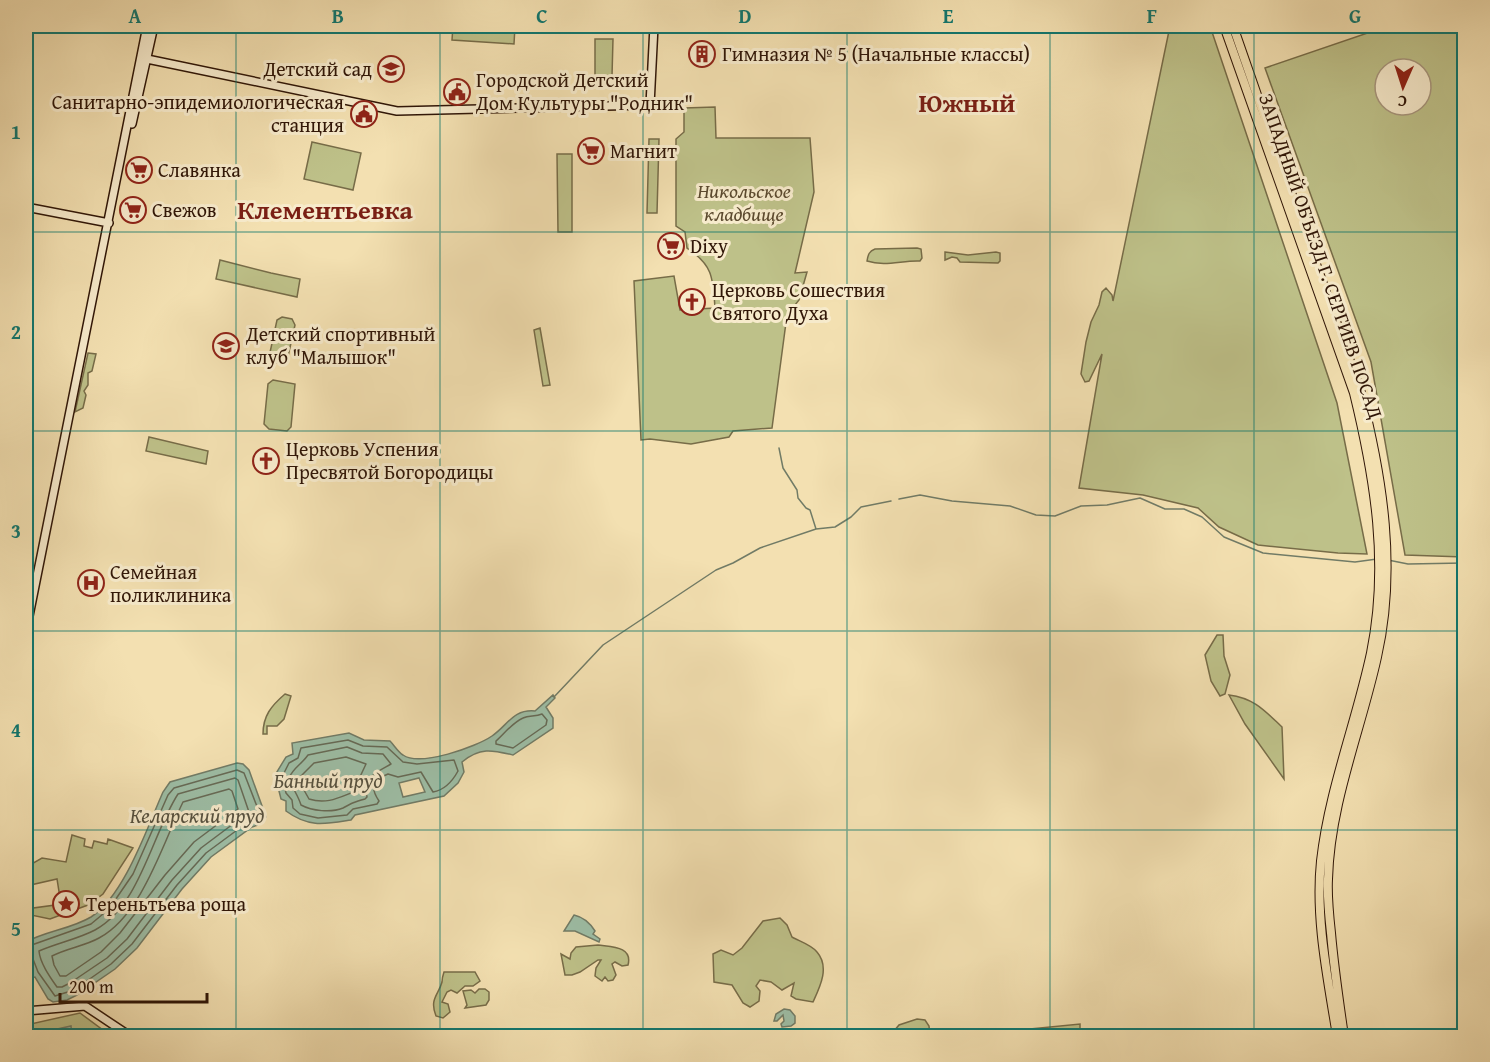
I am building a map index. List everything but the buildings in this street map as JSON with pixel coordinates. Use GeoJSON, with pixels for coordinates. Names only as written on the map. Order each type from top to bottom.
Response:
{"type":"FeatureCollection","features":[{"type":"Feature","properties":{"kind":"main road"},"geometry":{"type":"LineString","coordinates":[[26,631],[147,26]]}},
{"type":"Feature","properties":{"kind":"main road"},"geometry":{"type":"LineString","coordinates":[[108,223],[113,212],[154,26]]}},
{"type":"Feature","properties":{"kind":"main road"},"geometry":{"type":"LineString","coordinates":[[147,59],[397,111],[650,105],[654,26]]}},
{"type":"Feature","properties":{"kind":"main road","name":"ЗАПАДНЫЙ ОБЪЕЗД Г. СЕРГИЕВ ПОСАД"},"geometry":{"type":"LineString","coordinates":[[1224,26],[1354,393],[1383,536]]}},
{"type":"Feature","properties":{"kind":"main road","name":"ЗАПАДНЫЙ ОБЪЕЗД Г. СЕРГИЕВ ПОСАД"},"geometry":{"type":"LineString","coordinates":[[1233,26],[1361,393],[1374,441],[1383,536]]}},
{"type":"Feature","properties":{"kind":"main road"},"geometry":{"type":"LineString","coordinates":[[26,207],[108,223]]}},
{"type":"Feature","properties":{"kind":"main road"},"geometry":{"type":"LineString","coordinates":[[1344,1036],[1335,979],[1328,878],[1332,834],[1338,807],[1378,654],[1383,536]]}},
{"type":"Feature","properties":{"kind":"main road"},"geometry":{"type":"LineString","coordinates":[[1336,1036],[1321,922],[1321,862],[1331,805],[1371,653],[1383,575]]}},
{"type":"Feature","properties":{"kind":"main road"},"geometry":{"type":"LineString","coordinates":[[26,1011],[85,1006],[130,1036]]}},
{"type":"Feature","properties":{"kind":"green space"},"geometry":{"type":"Polygon","coordinates":[[[453,26],[515,26],[514,44],[452,40],[453,26]]]}},
{"type":"Feature","properties":{"kind":"green space"},"geometry":{"type":"Polygon","coordinates":[[[1170,26],[1210,26],[1337,403],[1367,554],[1258,545],[1219,527],[1198,508],[1143,495],[1079,488],[1102,354],[1089,381],[1085,382],[1081,374],[1086,342],[1102,292],[1106,288],[1112,295],[1113,301],[1170,26]]]}},
{"type":"Feature","properties":{"kind":"green space"},"geometry":{"type":"Polygon","coordinates":[[[1388,26],[1464,26],[1464,557],[1405,555],[1371,362],[1265,68],[1388,26]]]}},
{"type":"Feature","properties":{"kind":"green space"},"geometry":{"type":"Polygon","coordinates":[[[595,39],[613,39],[612,76],[595,76],[595,39]]]}},
{"type":"Feature","properties":{"kind":"green space","name":"Никольское кладбище"},"geometry":{"type":"Polygon","coordinates":[[[715,107],[716,138],[810,138],[814,192],[795,273],[807,272],[799,300],[787,315],[772,428],[733,431],[729,437],[691,444],[641,440],[634,281],[674,276],[680,310],[715,308],[710,273],[702,260],[687,248],[685,232],[676,226],[676,139],[684,132],[684,108],[715,107]]]}},
{"type":"Feature","properties":{"kind":"green space"},"geometry":{"type":"Polygon","coordinates":[[[649,139],[659,139],[657,213],[647,213],[649,139]]]}},
{"type":"Feature","properties":{"kind":"green space"},"geometry":{"type":"Polygon","coordinates":[[[312,142],[361,153],[353,190],[304,179],[312,142]]]}},
{"type":"Feature","properties":{"kind":"green space"},"geometry":{"type":"Polygon","coordinates":[[[557,154],[572,154],[572,232],[558,232],[557,154]]]}},
{"type":"Feature","properties":{"kind":"green space"},"geometry":{"type":"Polygon","coordinates":[[[875,249],[921,249],[920,261],[874,263],[867,261],[871,251],[875,249]]]}},
{"type":"Feature","properties":{"kind":"green space"},"geometry":{"type":"Polygon","coordinates":[[[945,252],[968,255],[996,252],[1000,253],[1000,261],[998,263],[960,262],[957,258],[952,257],[945,260],[945,252]]]}},
{"type":"Feature","properties":{"kind":"green space"},"geometry":{"type":"Polygon","coordinates":[[[220,260],[300,279],[297,297],[216,279],[220,260]]]}},
{"type":"Feature","properties":{"kind":"green space"},"geometry":{"type":"Polygon","coordinates":[[[282,317],[292,319],[295,325],[287,361],[282,364],[272,362],[269,357],[277,320],[282,317]]]}},
{"type":"Feature","properties":{"kind":"green space"},"geometry":{"type":"Polygon","coordinates":[[[540,328],[550,385],[543,386],[534,330],[540,328]]]}},
{"type":"Feature","properties":{"kind":"green space"},"geometry":{"type":"Polygon","coordinates":[[[88,353],[96,354],[92,371],[88,373],[83,408],[75,412],[88,353]]]}},
{"type":"Feature","properties":{"kind":"green space"},"geometry":{"type":"Polygon","coordinates":[[[273,380],[295,384],[291,427],[287,431],[269,429],[264,424],[268,384],[273,380]]]}},
{"type":"Feature","properties":{"kind":"green space"},"geometry":{"type":"Polygon","coordinates":[[[149,437],[208,451],[206,464],[146,451],[149,437]]]}},
{"type":"Feature","properties":{"kind":"green space"},"geometry":{"type":"Polygon","coordinates":[[[1217,635],[1223,635],[1224,656],[1230,675],[1225,694],[1220,696],[1211,681],[1205,655],[1217,635]]]}},
{"type":"Feature","properties":{"kind":"green space"},"geometry":{"type":"Polygon","coordinates":[[[285,694],[291,696],[284,719],[277,726],[267,726],[267,734],[263,734],[264,722],[269,712],[285,694]]]}},
{"type":"Feature","properties":{"kind":"green space"},"geometry":{"type":"Polygon","coordinates":[[[1229,695],[1252,702],[1282,727],[1284,779],[1245,724],[1229,695]]]}},
{"type":"Feature","properties":{"kind":"green space"},"geometry":{"type":"Polygon","coordinates":[[[72,835],[85,839],[84,846],[92,848],[94,841],[107,844],[108,839],[133,848],[103,894],[88,905],[50,919],[26,914],[26,909],[55,905],[54,899],[60,898],[57,879],[26,886],[26,864],[30,865],[42,858],[66,862],[72,835]]]}},
{"type":"Feature","properties":{"kind":"green space"},"geometry":{"type":"Polygon","coordinates":[[[780,918],[787,925],[792,937],[812,947],[821,958],[823,970],[821,984],[813,1002],[791,996],[794,983],[782,990],[771,982],[760,980],[756,986],[760,991],[759,1001],[750,1007],[743,1003],[732,985],[714,982],[713,954],[721,950],[733,955],[742,948],[763,921],[780,918]]]}},
{"type":"Feature","properties":{"kind":"green space"},"geometry":{"type":"Polygon","coordinates":[[[598,945],[615,947],[624,951],[629,959],[628,965],[622,966],[615,962],[612,964],[616,975],[613,980],[608,981],[605,977],[602,981],[595,976],[596,968],[601,960],[580,972],[565,975],[561,954],[570,959],[576,947],[598,945]]]}},
{"type":"Feature","properties":{"kind":"green space"},"geometry":{"type":"Polygon","coordinates":[[[444,972],[475,972],[480,981],[473,986],[465,986],[457,993],[451,990],[447,992],[442,1002],[448,1004],[450,1012],[443,1018],[436,1016],[434,1005],[444,972]]]}},
{"type":"Feature","properties":{"kind":"green space"},"geometry":{"type":"Polygon","coordinates":[[[479,989],[489,992],[486,1005],[465,1008],[467,1005],[463,991],[471,990],[475,993],[479,989]]]}},
{"type":"Feature","properties":{"kind":"green space"},"geometry":{"type":"Polygon","coordinates":[[[80,1013],[111,1036],[26,1036],[26,1025],[80,1013]]]}},
{"type":"Feature","properties":{"kind":"green space"},"geometry":{"type":"Polygon","coordinates":[[[917,1019],[925,1020],[929,1026],[930,1036],[895,1036],[894,1031],[899,1025],[917,1019]]]}},
{"type":"Feature","properties":{"kind":"green space"},"geometry":{"type":"Polygon","coordinates":[[[1080,1024],[1080,1031],[1072,1035],[1057,1033],[1051,1036],[1026,1035],[1026,1031],[1030,1029],[1080,1024]]]}},
{"type":"Feature","properties":{"kind":"water","name":"Банный пруд"},"geometry":{"type":"Polygon","coordinates":[[[553,695],[555,698],[546,707],[553,718],[553,728],[513,755],[486,751],[468,757],[462,762],[464,772],[458,783],[444,796],[355,815],[351,820],[325,823],[310,822],[294,816],[286,811],[286,801],[281,799],[275,775],[286,757],[293,754],[292,743],[349,733],[364,740],[390,741],[401,754],[422,759],[461,750],[492,736],[516,715],[535,711],[553,695]],[[419,778],[399,783],[403,797],[425,792],[419,778]]]}},
{"type":"Feature","properties":{"kind":"water","name":"Келарский пруд"},"geometry":{"type":"Polygon","coordinates":[[[237,763],[243,764],[249,770],[266,817],[261,824],[252,827],[211,857],[182,889],[137,948],[115,969],[67,1000],[53,1002],[48,999],[35,977],[26,979],[26,974],[32,970],[27,960],[26,942],[83,921],[103,907],[124,878],[163,792],[170,782],[237,763]]]}},
{"type":"Feature","properties":{"kind":"water"},"geometry":{"type":"Polygon","coordinates":[[[574,915],[591,925],[595,931],[593,934],[600,939],[599,942],[575,931],[564,931],[574,915]]]}},
{"type":"Feature","properties":{"kind":"water"},"geometry":{"type":"Polygon","coordinates":[[[784,1009],[790,1010],[795,1016],[795,1023],[791,1026],[782,1027],[783,1015],[774,1021],[776,1014],[784,1009]]]}},
{"type":"Feature","properties":{"kind":"water"},"geometry":{"type":"Polygon","coordinates":[[[71,1026],[72,1036],[26,1036],[71,1026]]]}},
{"type":"Feature","properties":{"kind":"waterway"},"geometry":{"type":"LineString","coordinates":[[779,448],[783,468],[797,490],[798,498],[810,510],[816,529]]}},
{"type":"Feature","properties":{"kind":"waterway"},"geometry":{"type":"LineString","coordinates":[[899,499],[920,495],[952,501],[1010,506],[1036,515],[1055,516],[1081,506],[1107,505],[1140,498],[1165,509],[1184,509],[1202,517],[1224,537],[1263,553],[1355,562],[1377,559]]}},
{"type":"Feature","properties":{"kind":"waterway"},"geometry":{"type":"LineString","coordinates":[[554,697],[603,645],[716,570],[760,548],[816,529],[835,527],[851,517],[861,507],[891,501]]}},
{"type":"Feature","properties":{"kind":"waterway"},"geometry":{"type":"LineString","coordinates":[[1388,560],[1408,564],[1464,563]]}},
{"type":"Feature","properties":{"kind":"place","name":"Гимназия № 5 (Начальные классы)"},"geometry":{"type":"Point","coordinates":[702,54]}},
{"type":"Feature","properties":{"kind":"place","name":"Детский сад"},"geometry":{"type":"Point","coordinates":[391,69]}},
{"type":"Feature","properties":{"kind":"place","name":"Городской Детский Дом Культуры \"Родник\""},"geometry":{"type":"Point","coordinates":[457,92]}},
{"type":"Feature","properties":{"kind":"place","name":"Санитарно-эпидемиологическая станция"},"geometry":{"type":"Point","coordinates":[364,114]}},
{"type":"Feature","properties":{"kind":"place","name":"Магнит"},"geometry":{"type":"Point","coordinates":[591,151]}},
{"type":"Feature","properties":{"kind":"place","name":"Славянка"},"geometry":{"type":"Point","coordinates":[139,170]}},
{"type":"Feature","properties":{"kind":"place","name":"Свежов"},"geometry":{"type":"Point","coordinates":[133,210]}},
{"type":"Feature","properties":{"kind":"place","name":"Dixy"},"geometry":{"type":"Point","coordinates":[671,246]}},
{"type":"Feature","properties":{"kind":"place","name":"Церковь Сошествия Святого Духа"},"geometry":{"type":"Point","coordinates":[692,302]}},
{"type":"Feature","properties":{"kind":"place","name":"Детский спортивный клуб \"Малышок\""},"geometry":{"type":"Point","coordinates":[226,346]}},
{"type":"Feature","properties":{"kind":"place","name":"Церковь Успения Пресвятой Богородицы"},"geometry":{"type":"Point","coordinates":[266,461]}},
{"type":"Feature","properties":{"kind":"place","name":"Семейная поликлиника"},"geometry":{"type":"Point","coordinates":[91,583]}},
{"type":"Feature","properties":{"kind":"place","name":"Тереньтьева роща"},"geometry":{"type":"Point","coordinates":[66,904]}},
{"type":"Feature","properties":{"kind":"district","name":"Южный"},"geometry":{"type":"Point","coordinates":[967,103]}},
{"type":"Feature","properties":{"kind":"district","name":"Клементьевка"},"geometry":{"type":"Point","coordinates":[325,210]}}]}
